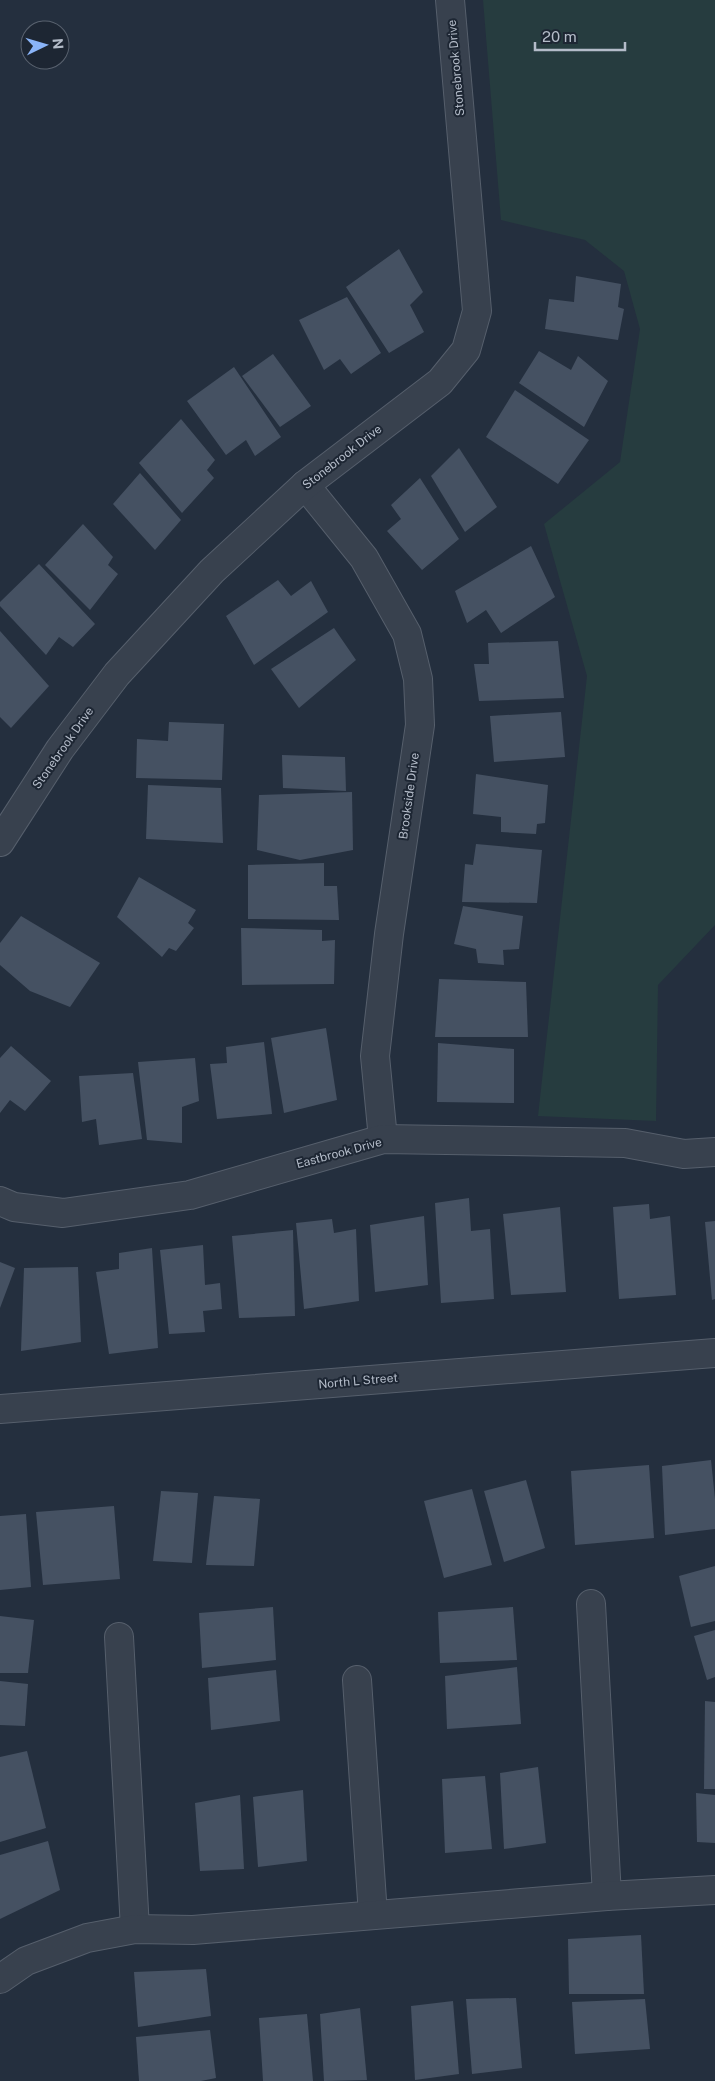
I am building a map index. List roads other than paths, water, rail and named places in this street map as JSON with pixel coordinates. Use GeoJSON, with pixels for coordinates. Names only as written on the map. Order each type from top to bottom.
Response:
{"type":"FeatureCollection","features":[{"type":"Feature","properties":{"kind":"street","name":"Stonebrook Drive"},"geometry":{"type":"LineString","coordinates":[[0,842],[60,749],[117,674],[212,570],[305,485],[440,382],[466,350],[477,311],[450,0]]}},
{"type":"Feature","properties":{"kind":"street","name":"Brookside Drive"},"geometry":{"type":"LineString","coordinates":[[305,485],[364,558],[406,634],[418,679],[420,725],[389,934],[375,1056],[383,1140]]}},
{"type":"Feature","properties":{"kind":"street","name":"Eastbrook Drive"},"geometry":{"type":"LineString","coordinates":[[0,1201],[14,1207],[62,1212],[190,1195],[383,1140],[624,1143],[684,1154],[715,1152]]}},
{"type":"Feature","properties":{"kind":"street","name":"North L Street"},"geometry":{"type":"LineString","coordinates":[[0,1409],[715,1353]]}},
{"type":"Feature","properties":{"kind":"street"},"geometry":{"type":"LineString","coordinates":[[591,1604],[607,1896]]}},
{"type":"Feature","properties":{"kind":"street"},"geometry":{"type":"LineString","coordinates":[[119,1637],[135,1929]]}},
{"type":"Feature","properties":{"kind":"street"},"geometry":{"type":"LineString","coordinates":[[357,1680],[372,1915]]}},
{"type":"Feature","properties":{"kind":"street"},"geometry":{"type":"LineString","coordinates":[[0,1978],[26,1961],[87,1938],[135,1929],[193,1930],[607,1896],[715,1890]]}}]}
